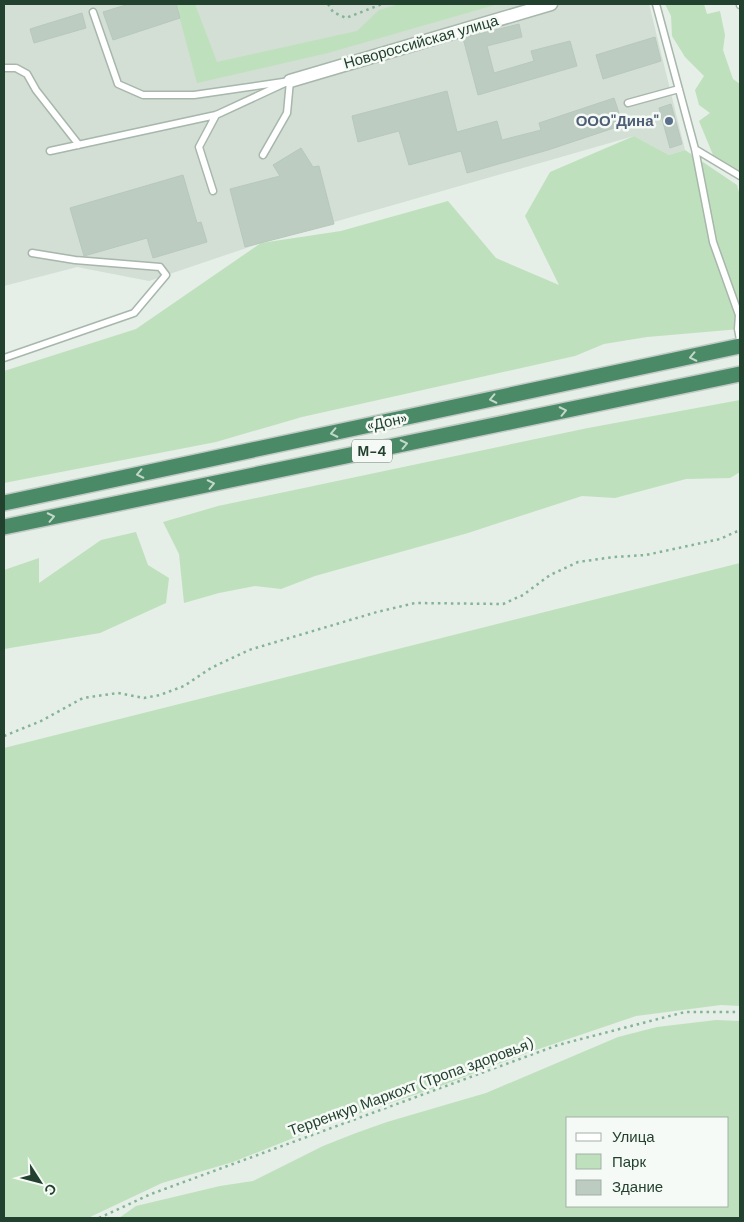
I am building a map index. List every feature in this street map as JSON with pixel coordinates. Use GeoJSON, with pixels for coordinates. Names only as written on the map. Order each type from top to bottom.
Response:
{"type":"FeatureCollection","features":[{"type":"Feature","properties":{"kind":"highway","name":"«Дон»"},"geometry":{"type":"LineString","coordinates":[[4,503],[740,346]]}},
{"type":"Feature","properties":{"kind":"highway","name":"«Дон»"},"geometry":{"type":"LineString","coordinates":[[4,527],[740,374]]}},
{"type":"Feature","properties":{"kind":"street","name":"Новороссийская улица"},"geometry":{"type":"LineString","coordinates":[[290,80],[552,4]]}},
{"type":"Feature","properties":{"kind":"lane"},"geometry":{"type":"LineString","coordinates":[[656,4],[695,149],[713,242],[738,315],[740,340]]}},
{"type":"Feature","properties":{"kind":"lane"},"geometry":{"type":"LineString","coordinates":[[93,12],[118,84],[142,95],[194,94],[290,80]]}},
{"type":"Feature","properties":{"kind":"lane"},"geometry":{"type":"LineString","coordinates":[[4,68],[16,68],[27,74],[36,90],[79,145]]}},
{"type":"Feature","properties":{"kind":"lane"},"geometry":{"type":"LineString","coordinates":[[50,151],[216,115],[290,80]]}},
{"type":"Feature","properties":{"kind":"lane"},"geometry":{"type":"LineString","coordinates":[[263,155],[287,113],[290,80]]}},
{"type":"Feature","properties":{"kind":"lane"},"geometry":{"type":"LineString","coordinates":[[628,102],[679,89]]}},
{"type":"Feature","properties":{"kind":"lane"},"geometry":{"type":"LineString","coordinates":[[213,191],[199,147],[216,115]]}},
{"type":"Feature","properties":{"kind":"lane"},"geometry":{"type":"LineString","coordinates":[[695,149],[740,176]]}},
{"type":"Feature","properties":{"kind":"lane"},"geometry":{"type":"LineString","coordinates":[[4,358],[134,313],[166,275],[160,266],[75,260],[32,253]]}},
{"type":"Feature","properties":{"kind":"path"},"geometry":{"type":"LineString","coordinates":[[328,4],[333,12],[346,18],[382,4]]}},
{"type":"Feature","properties":{"kind":"path"},"geometry":{"type":"LineString","coordinates":[[4,736],[41,721],[84,698],[118,693],[144,698],[160,695],[184,686],[211,668],[249,650],[377,612],[415,603],[503,604],[523,595],[550,575],[578,562],[646,555],[720,539],[740,530]]}},
{"type":"Feature","properties":{"kind":"path","name":"Терренкур Маркохт (Тропа здоровья)"},"geometry":{"type":"LineString","coordinates":[[99,1218],[151,1194],[558,1045],[685,1012],[740,1012]]}},
{"type":"Feature","properties":{"kind":"shaded area"},"geometry":{"type":"Polygon","coordinates":[[[4,4],[649,4],[685,150],[669,155],[634,136],[261,243],[149,281],[77,267],[4,286],[4,4]]]}},
{"type":"Feature","properties":{"kind":"green space"},"geometry":{"type":"Polygon","coordinates":[[[176,4],[195,4],[217,62],[357,31],[379,10],[399,4],[498,4],[328,53],[197,83],[176,4]]]}},
{"type":"Feature","properties":{"kind":"green space"},"geometry":{"type":"Polygon","coordinates":[[[665,4],[704,4],[707,14],[720,11],[725,35],[723,50],[733,79],[740,84],[740,171],[713,155],[699,121],[710,113],[699,105],[695,90],[704,76],[685,57],[672,36],[671,16],[665,4]]]}},
{"type":"Feature","properties":{"kind":"green space"},"geometry":{"type":"Polygon","coordinates":[[[634,136],[669,155],[685,150],[737,185],[740,196],[740,329],[647,337],[604,344],[575,356],[302,417],[216,442],[4,483],[4,371],[136,329],[261,243],[341,231],[448,201],[496,258],[559,285],[525,216],[550,172],[634,136]]]}},
{"type":"Feature","properties":{"kind":"green space"},"geometry":{"type":"Polygon","coordinates":[[[740,400],[740,472],[730,478],[686,479],[615,498],[582,496],[468,533],[315,576],[281,589],[255,586],[219,593],[184,603],[179,554],[163,522],[218,506],[588,428],[740,400]]]}},
{"type":"Feature","properties":{"kind":"green space"},"geometry":{"type":"Polygon","coordinates":[[[136,532],[148,565],[169,578],[166,603],[100,633],[4,649],[4,570],[39,558],[39,583],[101,540],[136,532]]]}},
{"type":"Feature","properties":{"kind":"green space"},"geometry":{"type":"Polygon","coordinates":[[[740,563],[740,1006],[721,1005],[636,1016],[331,1123],[233,1162],[162,1183],[88,1218],[4,1218],[4,748],[740,563]]]}},
{"type":"Feature","properties":{"kind":"green space"},"geometry":{"type":"Polygon","coordinates":[[[716,1020],[740,1021],[740,1218],[119,1218],[136,1206],[220,1186],[253,1181],[323,1146],[387,1122],[486,1093],[618,1037],[657,1027],[716,1020]]]}},
{"type":"Feature","properties":{"kind":"building"},"geometry":{"type":"Polygon","coordinates":[[[129,4],[176,4],[180,18],[113,40],[103,12],[129,4]]]}},
{"type":"Feature","properties":{"kind":"building"},"geometry":{"type":"Polygon","coordinates":[[[82,13],[86,28],[34,43],[30,29],[82,13]]]}},
{"type":"Feature","properties":{"kind":"building"},"geometry":{"type":"Polygon","coordinates":[[[519,24],[522,37],[487,46],[494,73],[534,61],[531,51],[570,41],[577,66],[478,95],[463,38],[519,24]]]}},
{"type":"Feature","properties":{"kind":"building"},"geometry":{"type":"Polygon","coordinates":[[[655,37],[661,61],[603,79],[596,55],[655,37]]]}},
{"type":"Feature","properties":{"kind":"building"},"geometry":{"type":"Polygon","coordinates":[[[447,91],[457,132],[497,121],[502,140],[541,130],[539,123],[614,98],[623,125],[548,150],[467,173],[461,151],[409,165],[399,131],[358,142],[352,116],[447,91]]]}},
{"type":"Feature","properties":{"kind":"building","name":"ООО\"Дина\""},"geometry":{"type":"Polygon","coordinates":[[[671,104],[682,144],[670,148],[659,108],[671,104]]]}},
{"type":"Feature","properties":{"kind":"building"},"geometry":{"type":"Polygon","coordinates":[[[301,148],[313,167],[319,166],[334,224],[245,247],[230,189],[280,176],[273,165],[301,148]]]}},
{"type":"Feature","properties":{"kind":"building"},"geometry":{"type":"Polygon","coordinates":[[[183,175],[197,223],[201,222],[207,242],[153,258],[147,238],[84,256],[70,208],[183,175]]]}},
{"type":"Feature","properties":{"kind":"place","name":"ООО\"Дина\""},"geometry":{"type":"Point","coordinates":[669,121]}}]}
